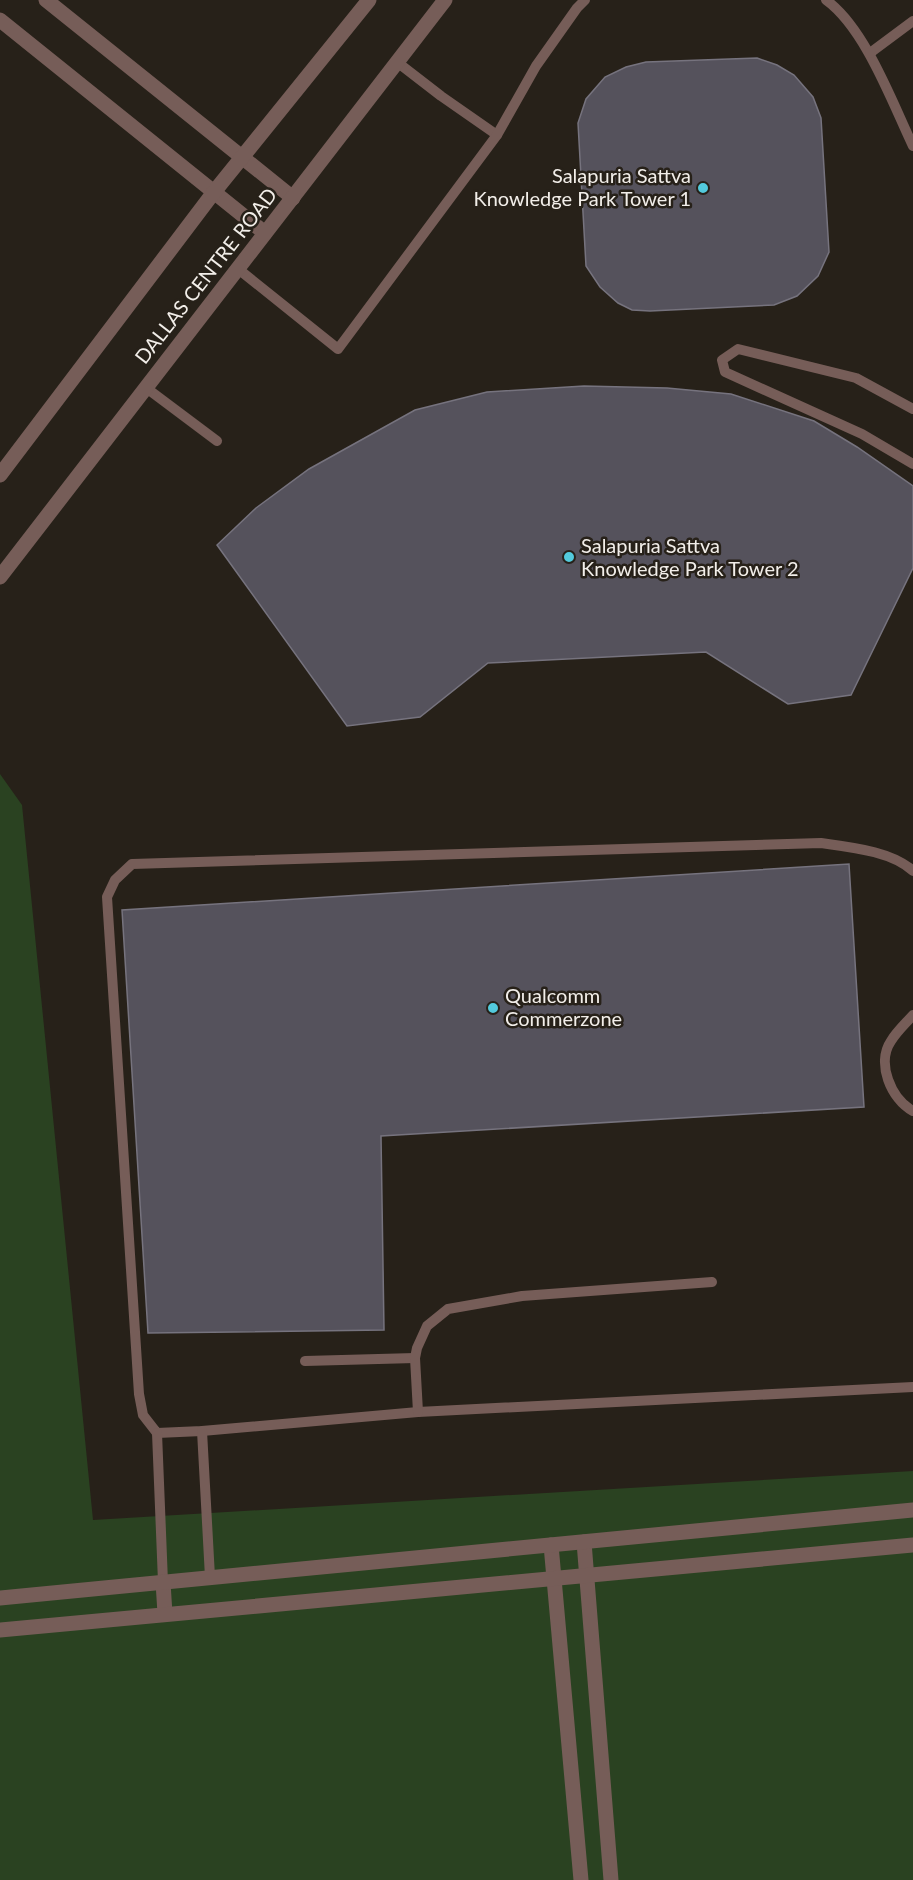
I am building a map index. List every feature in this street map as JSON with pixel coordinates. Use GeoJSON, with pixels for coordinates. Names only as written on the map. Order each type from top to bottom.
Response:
{"type":"FeatureCollection","features":[{"type":"Feature","properties":{"kind":"street"},"geometry":{"type":"LineString","coordinates":[[46,0],[293,198]]}},
{"type":"Feature","properties":{"kind":"street"},"geometry":{"type":"LineString","coordinates":[[0,475],[214,192],[369,0]]}},
{"type":"Feature","properties":{"kind":"street","name":"DALLAS CENTRE ROAD"},"geometry":{"type":"LineString","coordinates":[[0,577],[445,0]]}},
{"type":"Feature","properties":{"kind":"street"},"geometry":{"type":"LineString","coordinates":[[0,20],[265,233]]}},
{"type":"Feature","properties":{"kind":"street"},"geometry":{"type":"LineString","coordinates":[[0,1598],[913,1510]]}},
{"type":"Feature","properties":{"kind":"street"},"geometry":{"type":"LineString","coordinates":[[584,1542],[611,1880]]}},
{"type":"Feature","properties":{"kind":"street"},"geometry":{"type":"LineString","coordinates":[[551,1545],[581,1880]]}},
{"type":"Feature","properties":{"kind":"street"},"geometry":{"type":"LineString","coordinates":[[0,1630],[913,1545]]}},
{"type":"Feature","properties":{"kind":"street"},"geometry":{"type":"LineString","coordinates":[[164,1582],[165,1614]]}},
{"type":"Feature","properties":{"kind":"lane"},"geometry":{"type":"LineString","coordinates":[[237,268],[338,349],[497,135],[536,66],[585,0]]}},
{"type":"Feature","properties":{"kind":"lane"},"geometry":{"type":"LineString","coordinates":[[832,2],[870,53],[913,146]]}},
{"type":"Feature","properties":{"kind":"lane"},"geometry":{"type":"LineString","coordinates":[[870,53],[913,21]]}},
{"type":"Feature","properties":{"kind":"lane"},"geometry":{"type":"LineString","coordinates":[[397,63],[497,135]]}},
{"type":"Feature","properties":{"kind":"lane"},"geometry":{"type":"LineString","coordinates":[[913,409],[856,378],[738,349],[722,360],[725,372],[862,434],[913,464]]}},
{"type":"Feature","properties":{"kind":"lane"},"geometry":{"type":"LineString","coordinates":[[145,387],[216,441]]}},
{"type":"Feature","properties":{"kind":"lane"},"geometry":{"type":"LineString","coordinates":[[164,1582],[157,1433],[143,1415],[139,1394],[107,897],[115,880],[132,864],[821,843],[892,858],[913,871]]}},
{"type":"Feature","properties":{"kind":"lane"},"geometry":{"type":"LineString","coordinates":[[913,1015],[890,1042],[885,1066],[890,1089],[913,1111]]}},
{"type":"Feature","properties":{"kind":"lane"},"geometry":{"type":"LineString","coordinates":[[418,1412],[415,1358],[417,1348],[428,1326],[448,1309],[522,1296],[712,1282]]}},
{"type":"Feature","properties":{"kind":"lane"},"geometry":{"type":"LineString","coordinates":[[304,1361],[415,1358]]}},
{"type":"Feature","properties":{"kind":"lane"},"geometry":{"type":"LineString","coordinates":[[157,1433],[418,1412],[913,1387]]}},
{"type":"Feature","properties":{"kind":"lane"},"geometry":{"type":"LineString","coordinates":[[202,1431],[210,1577]]}},
{"type":"Feature","properties":{"kind":"green space"},"geometry":{"type":"Polygon","coordinates":[[[0,774],[22,805],[93,1520],[913,1471],[913,1880],[0,1880],[0,774]]]}},
{"type":"Feature","properties":{"kind":"building","name":"Salapuria Sattva Knowledge Park Tower 1"},"geometry":{"type":"Polygon","coordinates":[[[757,58],[777,65],[794,75],[813,97],[821,118],[829,252],[818,276],[797,296],[774,305],[650,311],[632,310],[618,303],[600,287],[586,266],[578,123],[586,99],[605,77],[626,67],[646,62],[757,58]]]}},
{"type":"Feature","properties":{"kind":"building","name":"Salapuria Sattva Knowledge Park Tower 2"},"geometry":{"type":"Polygon","coordinates":[[[584,386],[667,388],[731,394],[814,421],[857,447],[913,486],[913,568],[851,695],[788,704],[706,652],[488,663],[420,717],[347,726],[217,545],[256,508],[309,469],[415,410],[487,392],[584,386]]]}},
{"type":"Feature","properties":{"kind":"building","name":"Qualcomm Commerzone"},"geometry":{"type":"Polygon","coordinates":[[[849,864],[864,1107],[381,1136],[384,1330],[148,1333],[122,910],[849,864]]]}},
{"type":"Feature","properties":{"kind":"place","name":"Salapuria Sattva Knowledge Park Tower 1"},"geometry":{"type":"Point","coordinates":[703,188]}},
{"type":"Feature","properties":{"kind":"place","name":"Salapuria Sattva Knowledge Park Tower 2"},"geometry":{"type":"Point","coordinates":[569,557]}},
{"type":"Feature","properties":{"kind":"place","name":"Qualcomm Commerzone"},"geometry":{"type":"Point","coordinates":[493,1008]}}]}
